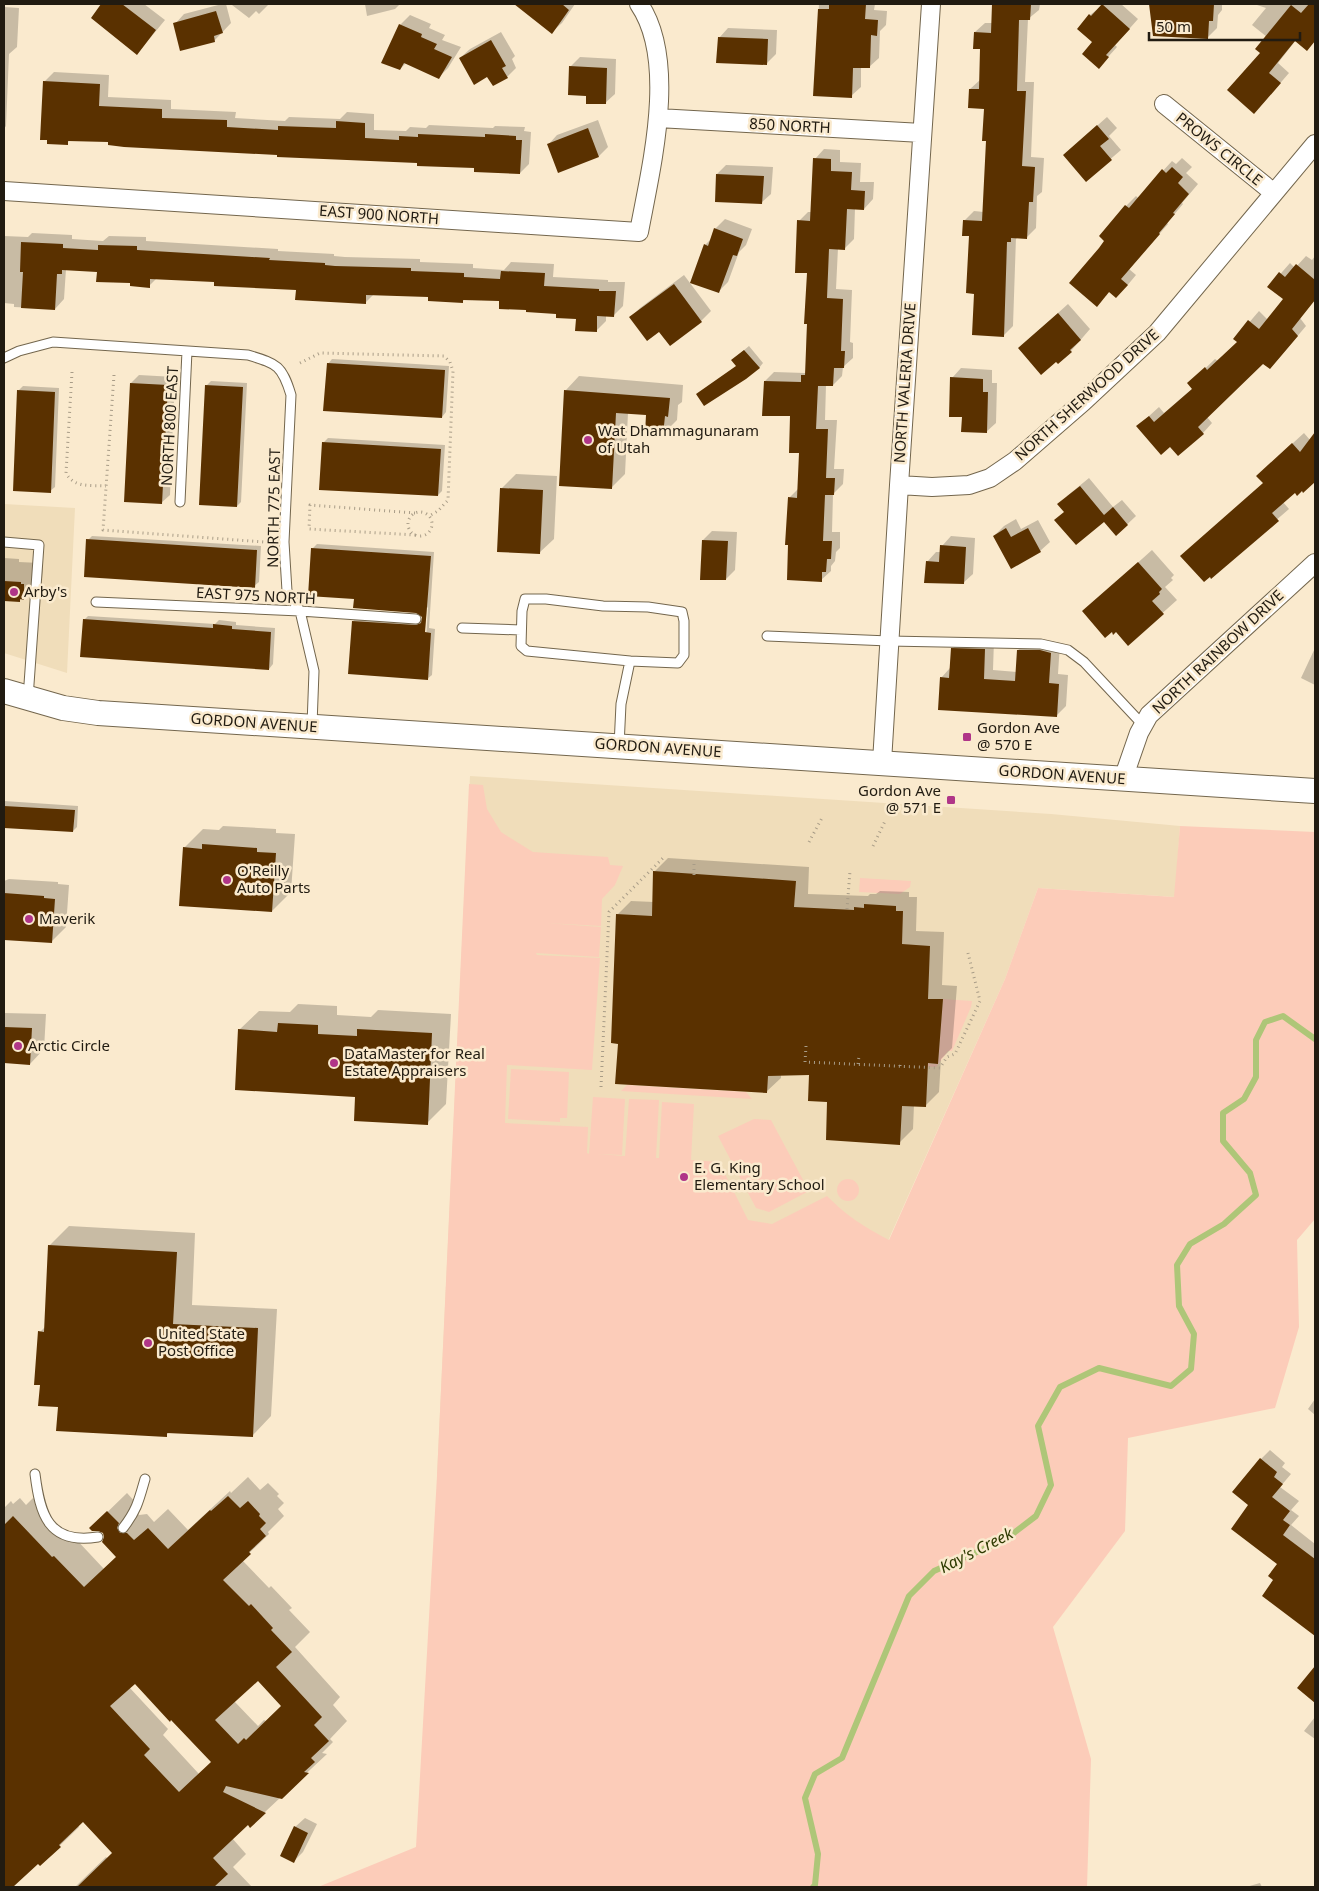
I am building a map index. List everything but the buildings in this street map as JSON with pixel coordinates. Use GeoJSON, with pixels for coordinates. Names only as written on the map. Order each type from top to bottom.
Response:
{"type":"FeatureCollection","features":[{"type":"Feature","properties":{"kind":"main road","name":"GORDON AVENUE"},"geometry":{"type":"LineString","coordinates":[[4,690],[63,708],[91,712],[1315,791]]}},
{"type":"Feature","properties":{"kind":"street"},"geometry":{"type":"LineString","coordinates":[[639,4],[648,18],[658,55],[658,118]]}},
{"type":"Feature","properties":{"kind":"street","name":"NORTH VALERIA DRIVE"},"geometry":{"type":"LineString","coordinates":[[882,762],[931,4]]}},
{"type":"Feature","properties":{"kind":"street","name":"PROWS CIRCLE"},"geometry":{"type":"LineString","coordinates":[[1164,104],[1274,193]]}},
{"type":"Feature","properties":{"kind":"street","name":"850 NORTH"},"geometry":{"type":"LineString","coordinates":[[658,118],[922,133]]}},
{"type":"Feature","properties":{"kind":"street","name":"EAST 900 NORTH"},"geometry":{"type":"LineString","coordinates":[[4,191],[640,232],[658,118]]}},
{"type":"Feature","properties":{"kind":"street","name":"NORTH SHERWOOD DRIVE"},"geometry":{"type":"LineString","coordinates":[[899,485],[939,487],[969,485],[990,478],[1014,461],[1083,402],[1157,333],[1315,144]]}},
{"type":"Feature","properties":{"kind":"street","name":"NORTH RAINBOW DRIVE"},"geometry":{"type":"LineString","coordinates":[[1123,779],[1143,725],[1149,715],[1314,566]]}},
{"type":"Feature","properties":{"kind":"lane"},"geometry":{"type":"LineString","coordinates":[[4,365],[4,358],[19,351],[53,342],[187,351]]}},
{"type":"Feature","properties":{"kind":"lane","name":"NORTH 775 EAST"},"geometry":{"type":"LineString","coordinates":[[187,351],[248,355],[272,362],[285,375],[291,395],[284,552],[287,591],[300,611],[314,672],[312,727]]}},
{"type":"Feature","properties":{"kind":"lane","name":"NORTH 800 EAST"},"geometry":{"type":"LineString","coordinates":[[180,502],[187,351]]}},
{"type":"Feature","properties":{"kind":"lane"},"geometry":{"type":"LineString","coordinates":[[4,542],[39,545],[28,698]]}},
{"type":"Feature","properties":{"kind":"lane"},"geometry":{"type":"LineString","coordinates":[[525,599],[546,599],[603,606],[648,607],[682,612],[684,621],[684,655],[678,663],[630,660],[527,651],[520,646],[525,599]]}},
{"type":"Feature","properties":{"kind":"lane","name":"EAST 975 NORTH"},"geometry":{"type":"LineString","coordinates":[[96,602],[300,611],[416,619]]}},
{"type":"Feature","properties":{"kind":"lane"},"geometry":{"type":"LineString","coordinates":[[462,628],[521,630]]}},
{"type":"Feature","properties":{"kind":"lane"},"geometry":{"type":"LineString","coordinates":[[767,636],[1041,644],[1068,650],[1084,662],[1143,725]]}},
{"type":"Feature","properties":{"kind":"lane"},"geometry":{"type":"LineString","coordinates":[[619,746],[621,704],[630,660]]}},
{"type":"Feature","properties":{"kind":"lane"},"geometry":{"type":"LineString","coordinates":[[35,1474],[39,1503],[49,1525],[65,1535],[85,1539],[98,1537]]}},
{"type":"Feature","properties":{"kind":"lane"},"geometry":{"type":"LineString","coordinates":[[123,1528],[134,1515],[145,1479]]}},
{"type":"Feature","properties":{"kind":"path"},"geometry":{"type":"LineString","coordinates":[[300,363],[320,353],[444,356],[450,362],[453,372],[448,500],[438,511],[429,516]]}},
{"type":"Feature","properties":{"kind":"path"},"geometry":{"type":"LineString","coordinates":[[72,372],[66,473],[70,480],[76,484],[106,486]]}},
{"type":"Feature","properties":{"kind":"path"},"geometry":{"type":"LineString","coordinates":[[114,374],[103,530],[264,542]]}},
{"type":"Feature","properties":{"kind":"path"},"geometry":{"type":"LineString","coordinates":[[310,505],[422,512],[429,516],[432,523],[430,530],[424,535],[309,529],[310,505]]}},
{"type":"Feature","properties":{"kind":"path"},"geometry":{"type":"LineString","coordinates":[[414,513],[409,519],[408,526],[416,535]]}},
{"type":"Feature","properties":{"kind":"path"},"geometry":{"type":"LineString","coordinates":[[808,842],[823,816]]}},
{"type":"Feature","properties":{"kind":"path"},"geometry":{"type":"LineString","coordinates":[[873,846],[886,819]]}},
{"type":"Feature","properties":{"kind":"path"},"geometry":{"type":"LineString","coordinates":[[601,1087],[609,912],[663,858]]}},
{"type":"Feature","properties":{"kind":"path"},"geometry":{"type":"LineString","coordinates":[[694,860],[694,874]]}},
{"type":"Feature","properties":{"kind":"path"},"geometry":{"type":"LineString","coordinates":[[847,909],[850,871]]}},
{"type":"Feature","properties":{"kind":"path"},"geometry":{"type":"LineString","coordinates":[[806,1046],[805,1062],[940,1068],[947,1057],[955,1054],[980,1001],[968,953]]}},
{"type":"Feature","properties":{"kind":"path"},"geometry":{"type":"LineString","coordinates":[[858,1064],[859,1056]]}},
{"type":"Feature","properties":{"kind":"shaded area"},"geometry":{"type":"Polygon","coordinates":[[[4,504],[75,508],[67,673],[4,653],[4,504]]]}},
{"type":"Feature","properties":{"kind":"shaded area","name":"E. G. King Elementary School"},"geometry":{"type":"Polygon","coordinates":[[[470,776],[1051,814],[1180,826],[1175,897],[1038,888],[1005,979],[867,1288],[437,1476],[470,776]]]}},
{"type":"Feature","properties":{"kind":"shaded area"},"geometry":{"type":"Polygon","coordinates":[[[469,784],[483,785],[487,809],[501,832],[533,852],[608,857],[610,865],[623,866],[615,885],[602,899],[601,926],[546,923],[601,927],[599,957],[536,953],[537,955],[600,958],[592,1070],[507,1065],[505,1123],[588,1127],[587,1153],[589,1154],[593,1097],[625,1099],[622,1155],[597,1154],[625,1156],[629,1099],[659,1100],[656,1158],[659,1158],[662,1102],[694,1104],[691,1160],[719,1162],[748,1220],[772,1224],[827,1196],[856,1221],[889,1240],[1005,979],[1038,888],[1174,897],[1180,826],[1315,832],[1315,1219],[1297,1240],[1299,1327],[1275,1408],[1128,1438],[1125,1531],[1053,1627],[1091,1759],[1087,1887],[318,1887],[416,1847],[437,1476],[469,784]]]}},
{"type":"Feature","properties":{"kind":"shaded area"},"geometry":{"type":"Polygon","coordinates":[[[860,878],[911,881],[910,887],[900,894],[859,892],[860,878]]]}},
{"type":"Feature","properties":{"kind":"shaded area"},"geometry":{"type":"Polygon","coordinates":[[[943,999],[972,1001],[952,1051],[948,1051],[936,1067],[904,1066],[904,1062],[938,1064],[943,999]]]}},
{"type":"Feature","properties":{"kind":"shaded area"},"geometry":{"type":"Polygon","coordinates":[[[511,1069],[569,1072],[567,1118],[560,1118],[560,1122],[508,1119],[511,1069]]]}},
{"type":"Feature","properties":{"kind":"shaded area"},"geometry":{"type":"Polygon","coordinates":[[[627,1085],[746,1092],[752,1099],[621,1091],[627,1085]]]}},
{"type":"Feature","properties":{"kind":"shaded area"},"geometry":{"type":"Polygon","coordinates":[[[754,1119],[771,1120],[809,1191],[769,1212],[756,1208],[718,1136],[754,1119]]]}},
{"type":"Feature","properties":{"kind":"shaded area"},"geometry":{"type":"Polygon","coordinates":[[[848,1179],[856,1182],[859,1190],[856,1198],[848,1201],[840,1198],[837,1190],[840,1182],[848,1179]]]}},
{"type":"Feature","properties":{"kind":"waterway","name":"Kay's Creek"},"geometry":{"type":"LineString","coordinates":[[813,1887],[815,1885],[818,1854],[805,1798],[815,1774],[842,1758],[909,1596],[934,1571],[1006,1539],[1036,1516],[1051,1485],[1038,1426],[1060,1387],[1099,1368],[1171,1386],[1191,1369],[1194,1334],[1179,1306],[1177,1265],[1190,1244],[1224,1224],[1256,1195],[1250,1173],[1223,1141],[1223,1113],[1244,1099],[1256,1077],[1256,1040],[1265,1022],[1283,1016],[1315,1039]]}},
{"type":"Feature","properties":{"kind":"place","name":"Wat Dhammagunaram of Utah"},"geometry":{"type":"Point","coordinates":[588,440]}},
{"type":"Feature","properties":{"kind":"place","name":"Arby's"},"geometry":{"type":"Point","coordinates":[14,592]}},
{"type":"Feature","properties":{"kind":"place","name":"Gordon Ave @ 570 E"},"geometry":{"type":"Point","coordinates":[967,737]}},
{"type":"Feature","properties":{"kind":"place","name":"Gordon Ave @ 571 E"},"geometry":{"type":"Point","coordinates":[951,800]}},
{"type":"Feature","properties":{"kind":"place","name":"O'Reilly Auto Parts"},"geometry":{"type":"Point","coordinates":[227,880]}},
{"type":"Feature","properties":{"kind":"place","name":"Maverik"},"geometry":{"type":"Point","coordinates":[29,919]}},
{"type":"Feature","properties":{"kind":"place","name":"Arctic Circle"},"geometry":{"type":"Point","coordinates":[18,1046]}},
{"type":"Feature","properties":{"kind":"place","name":"DataMaster for Real Estate Appraisers"},"geometry":{"type":"Point","coordinates":[334,1063]}},
{"type":"Feature","properties":{"kind":"place","name":"E. G. King Elementary School"},"geometry":{"type":"Point","coordinates":[684,1177]}},
{"type":"Feature","properties":{"kind":"place","name":"United State Post Office"},"geometry":{"type":"Point","coordinates":[148,1343]}}]}
